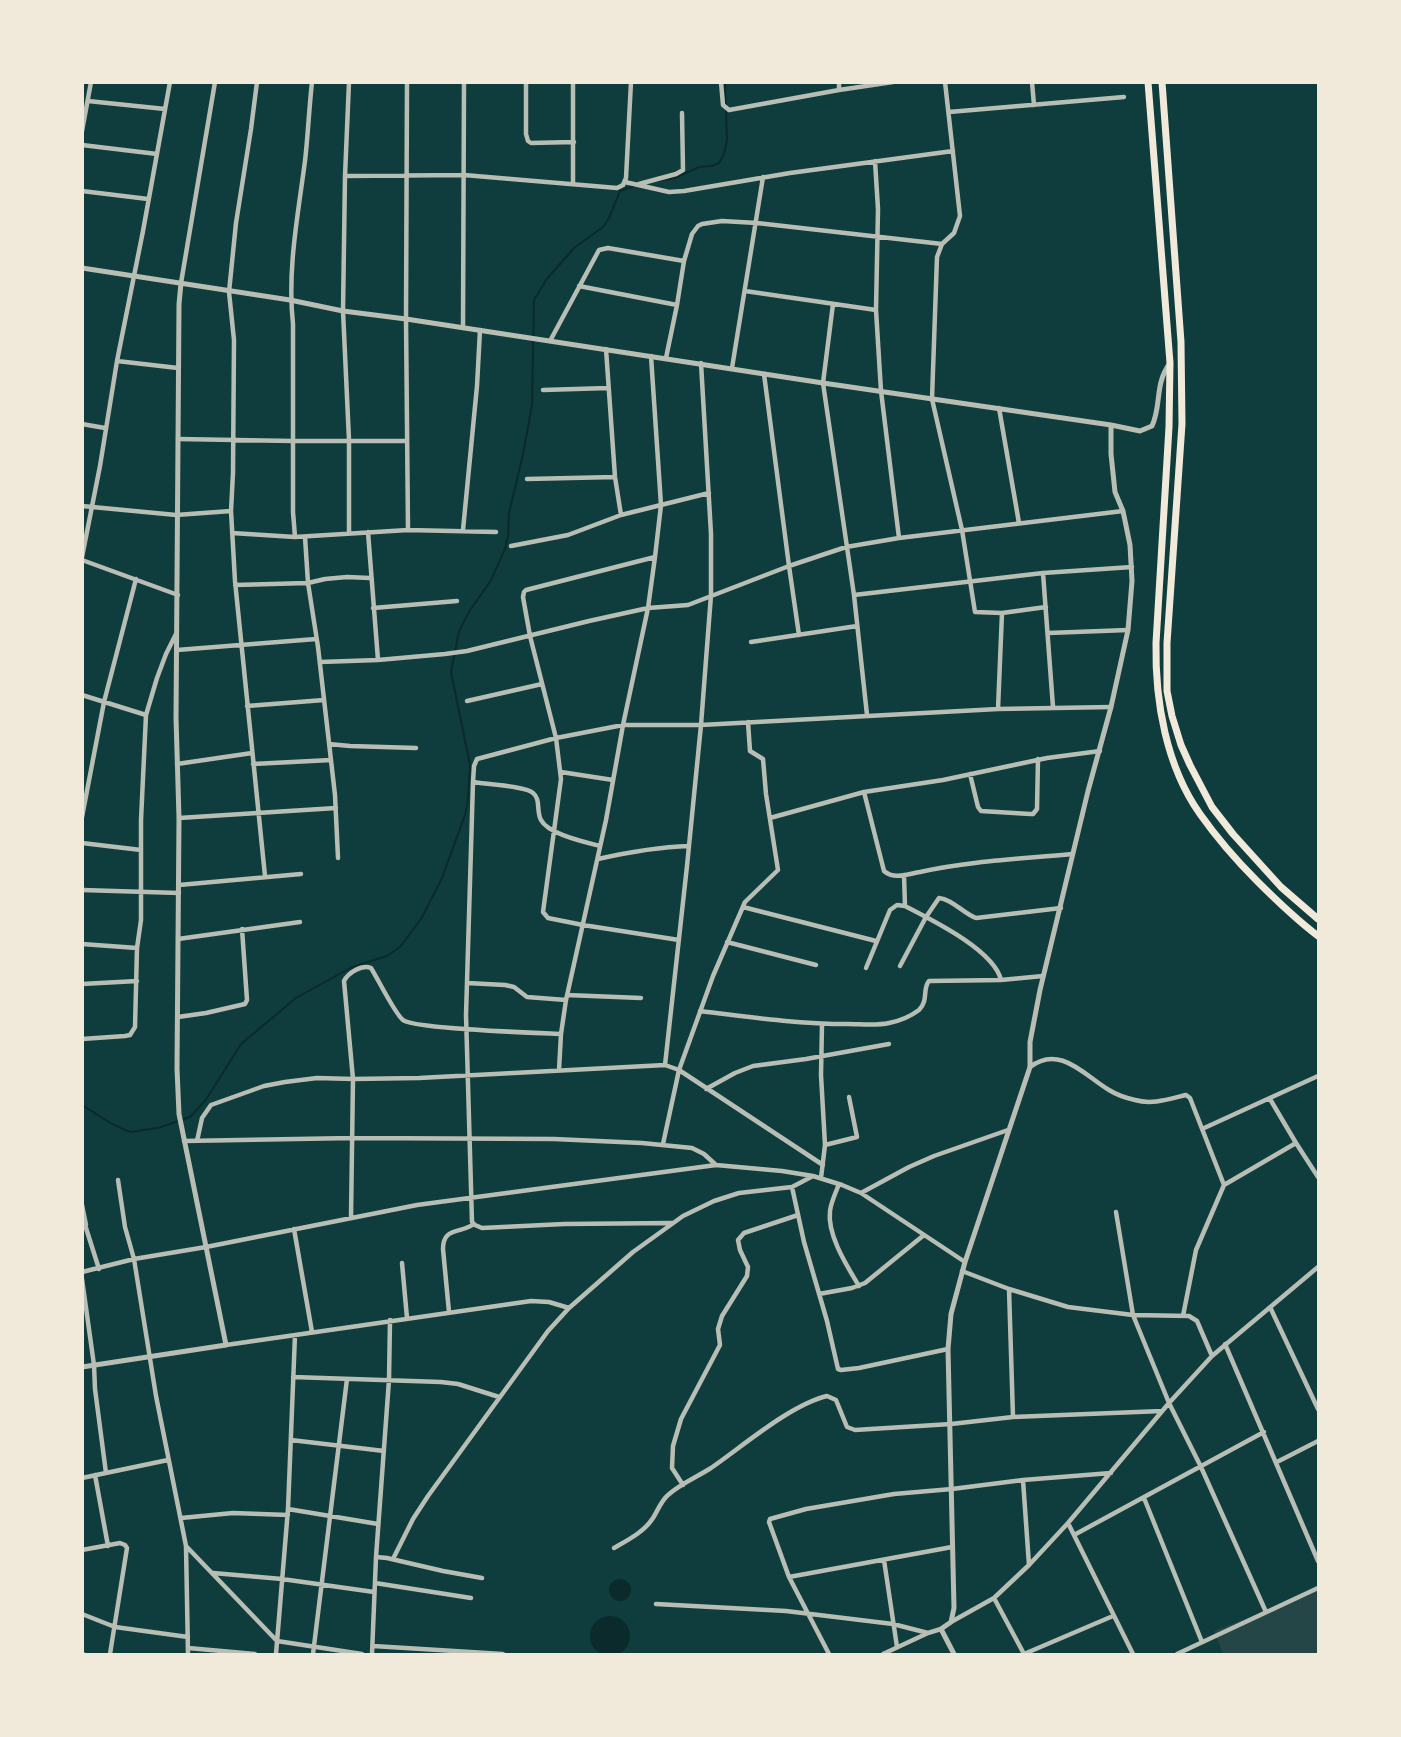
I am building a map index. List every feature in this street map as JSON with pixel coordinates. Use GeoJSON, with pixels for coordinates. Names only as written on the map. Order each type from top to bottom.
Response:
{"type":"FeatureCollection","features":[{"type":"Feature","properties":{"kind":"main road"},"geometry":{"type":"LineString","coordinates":[[1148,82],[1170,363],[1169,427],[1155,669],[1157,693],[1166,738],[1185,788],[1199,813],[1233,856],[1318,936]]}},
{"type":"Feature","properties":{"kind":"main road"},"geometry":{"type":"LineString","coordinates":[[1162,82],[1181,330],[1182,401],[1167,643],[1167,691],[1181,745],[1212,807],[1281,887],[1318,919]]}},
{"type":"Feature","properties":{"kind":"street"},"geometry":{"type":"LineString","coordinates":[[82,131],[91,82]]}},
{"type":"Feature","properties":{"kind":"street"},"geometry":{"type":"LineString","coordinates":[[170,82],[82,559],[178,595]]}},
{"type":"Feature","properties":{"kind":"street"},"geometry":{"type":"LineString","coordinates":[[215,82],[179,304],[176,514],[179,818],[178,1114],[226,1345]]}},
{"type":"Feature","properties":{"kind":"street"},"geometry":{"type":"LineString","coordinates":[[257,82],[236,223],[229,292],[234,340],[231,511],[235,585],[265,876]]}},
{"type":"Feature","properties":{"kind":"street"},"geometry":{"type":"LineString","coordinates":[[295,537],[292,512],[293,324],[290,300],[312,82]]}},
{"type":"Feature","properties":{"kind":"street"},"geometry":{"type":"LineString","coordinates":[[349,82],[343,311],[350,441],[350,533]]}},
{"type":"Feature","properties":{"kind":"street"},"geometry":{"type":"LineString","coordinates":[[407,82],[408,530]]}},
{"type":"Feature","properties":{"kind":"street"},"geometry":{"type":"LineString","coordinates":[[463,328],[464,82]]}},
{"type":"Feature","properties":{"kind":"street"},"geometry":{"type":"LineString","coordinates":[[526,82],[528,141],[574,142]]}},
{"type":"Feature","properties":{"kind":"street"},"geometry":{"type":"LineString","coordinates":[[573,82],[573,183]]}},
{"type":"Feature","properties":{"kind":"street"},"geometry":{"type":"LineString","coordinates":[[625,182],[631,82]]}},
{"type":"Feature","properties":{"kind":"street"},"geometry":{"type":"LineString","coordinates":[[721,82],[723,105],[729,110],[893,82]]}},
{"type":"Feature","properties":{"kind":"street"},"geometry":{"type":"LineString","coordinates":[[839,82],[839,90]]}},
{"type":"Feature","properties":{"kind":"street"},"geometry":{"type":"LineString","coordinates":[[945,82],[960,216],[954,233],[942,244],[937,257],[932,399],[962,530],[976,612],[1002,613],[1046,607]]}},
{"type":"Feature","properties":{"kind":"street"},"geometry":{"type":"LineString","coordinates":[[1032,82],[1034,105]]}},
{"type":"Feature","properties":{"kind":"street"},"geometry":{"type":"LineString","coordinates":[[949,112],[1124,97]]}},
{"type":"Feature","properties":{"kind":"street"},"geometry":{"type":"LineString","coordinates":[[88,101],[165,109]]}},
{"type":"Feature","properties":{"kind":"street"},"geometry":{"type":"LineString","coordinates":[[639,184],[684,170],[682,113]]}},
{"type":"Feature","properties":{"kind":"street"},"geometry":{"type":"LineString","coordinates":[[82,145],[157,154]]}},
{"type":"Feature","properties":{"kind":"street"},"geometry":{"type":"LineString","coordinates":[[345,176],[464,175],[617,188],[625,182],[669,192],[953,151]]}},
{"type":"Feature","properties":{"kind":"street"},"geometry":{"type":"LineString","coordinates":[[875,161],[878,209],[876,310],[880,391],[899,538]]}},
{"type":"Feature","properties":{"kind":"street"},"geometry":{"type":"LineString","coordinates":[[732,368],[763,177]]}},
{"type":"Feature","properties":{"kind":"street"},"geometry":{"type":"LineString","coordinates":[[82,191],[148,199]]}},
{"type":"Feature","properties":{"kind":"street"},"geometry":{"type":"LineString","coordinates":[[666,358],[684,261],[692,234],[698,226],[722,221],[757,223],[942,244]]}},
{"type":"Feature","properties":{"kind":"street"},"geometry":{"type":"LineString","coordinates":[[550,340],[596,252],[603,249],[684,261]]}},
{"type":"Feature","properties":{"kind":"street"},"geometry":{"type":"LineString","coordinates":[[82,268],[290,300],[343,311],[1089,421],[1140,431],[1152,426],[1160,381],[1170,363]]}},
{"type":"Feature","properties":{"kind":"street"},"geometry":{"type":"LineString","coordinates":[[579,286],[677,305]]}},
{"type":"Feature","properties":{"kind":"street"},"geometry":{"type":"LineString","coordinates":[[745,291],[876,310]]}},
{"type":"Feature","properties":{"kind":"street"},"geometry":{"type":"LineString","coordinates":[[833,304],[823,383],[854,595],[867,715]]}},
{"type":"Feature","properties":{"kind":"street"},"geometry":{"type":"LineString","coordinates":[[463,530],[480,330]]}},
{"type":"Feature","properties":{"kind":"street"},"geometry":{"type":"LineString","coordinates":[[606,349],[615,477],[621,515]]}},
{"type":"Feature","properties":{"kind":"street"},"geometry":{"type":"LineString","coordinates":[[559,1070],[561,1034],[567,998],[598,859],[622,725],[648,608],[655,557],[661,505],[651,356]]}},
{"type":"Feature","properties":{"kind":"street"},"geometry":{"type":"LineString","coordinates":[[117,361],[178,368]]}},
{"type":"Feature","properties":{"kind":"street"},"geometry":{"type":"LineString","coordinates":[[665,1065],[701,725],[711,595],[709,494],[701,363]]}},
{"type":"Feature","properties":{"kind":"street"},"geometry":{"type":"LineString","coordinates":[[764,374],[799,635]]}},
{"type":"Feature","properties":{"kind":"street"},"geometry":{"type":"LineString","coordinates":[[543,390],[608,388]]}},
{"type":"Feature","properties":{"kind":"street"},"geometry":{"type":"LineString","coordinates":[[999,408],[1019,523]]}},
{"type":"Feature","properties":{"kind":"street"},"geometry":{"type":"LineString","coordinates":[[82,424],[105,428]]}},
{"type":"Feature","properties":{"kind":"street"},"geometry":{"type":"LineString","coordinates":[[951,1622],[954,1608],[948,1349],[951,1314],[962,1271],[1030,1067],[1030,1042],[1043,976],[1111,707],[1128,630],[1132,567],[1129,537],[1114,492],[1111,425]]}},
{"type":"Feature","properties":{"kind":"street"},"geometry":{"type":"LineString","coordinates":[[178,439],[407,441]]}},
{"type":"Feature","properties":{"kind":"street"},"geometry":{"type":"LineString","coordinates":[[527,479],[615,477]]}},
{"type":"Feature","properties":{"kind":"street"},"geometry":{"type":"LineString","coordinates":[[511,546],[568,535],[621,515],[709,494]]}},
{"type":"Feature","properties":{"kind":"street"},"geometry":{"type":"LineString","coordinates":[[82,506],[176,514],[231,511]]}},
{"type":"Feature","properties":{"kind":"street"},"geometry":{"type":"LineString","coordinates":[[320,662],[378,660],[467,651],[648,608],[688,605],[846,546],[1122,511]]}},
{"type":"Feature","properties":{"kind":"street"},"geometry":{"type":"LineString","coordinates":[[232,533],[304,537],[408,530],[496,532]]}},
{"type":"Feature","properties":{"kind":"street"},"geometry":{"type":"LineString","coordinates":[[368,532],[378,660]]}},
{"type":"Feature","properties":{"kind":"street"},"geometry":{"type":"LineString","coordinates":[[304,537],[331,760],[338,858]]}},
{"type":"Feature","properties":{"kind":"street"},"geometry":{"type":"LineString","coordinates":[[655,557],[526,590],[523,597],[530,636],[556,738],[561,772],[560,798],[543,912],[549,918],[679,940]]}},
{"type":"Feature","properties":{"kind":"street"},"geometry":{"type":"LineString","coordinates":[[854,595],[1043,573],[1132,567]]}},
{"type":"Feature","properties":{"kind":"street"},"geometry":{"type":"LineString","coordinates":[[1043,573],[1053,707]]}},
{"type":"Feature","properties":{"kind":"street"},"geometry":{"type":"LineString","coordinates":[[235,585],[370,578]]}},
{"type":"Feature","properties":{"kind":"street"},"geometry":{"type":"LineString","coordinates":[[82,817],[104,702],[136,579]]}},
{"type":"Feature","properties":{"kind":"street"},"geometry":{"type":"LineString","coordinates":[[373,608],[457,601]]}},
{"type":"Feature","properties":{"kind":"street"},"geometry":{"type":"LineString","coordinates":[[998,709],[1002,613]]}},
{"type":"Feature","properties":{"kind":"street"},"geometry":{"type":"LineString","coordinates":[[751,642],[857,626]]}},
{"type":"Feature","properties":{"kind":"street"},"geometry":{"type":"LineString","coordinates":[[1048,633],[1128,630]]}},
{"type":"Feature","properties":{"kind":"street"},"geometry":{"type":"LineString","coordinates":[[82,1039],[125,1036],[134,1032],[141,920],[146,715],[166,654],[177,633]]}},
{"type":"Feature","properties":{"kind":"street"},"geometry":{"type":"LineString","coordinates":[[177,650],[316,639]]}},
{"type":"Feature","properties":{"kind":"street"},"geometry":{"type":"LineString","coordinates":[[467,701],[542,684]]}},
{"type":"Feature","properties":{"kind":"street"},"geometry":{"type":"LineString","coordinates":[[82,695],[146,715]]}},
{"type":"Feature","properties":{"kind":"street"},"geometry":{"type":"LineString","coordinates":[[247,706],[324,700]]}},
{"type":"Feature","properties":{"kind":"street"},"geometry":{"type":"LineString","coordinates":[[672,1223],[564,1224],[482,1228],[474,1224],[471,1218],[467,983],[473,783],[474,766],[477,759],[556,738],[622,725],[701,725],[998,709],[1111,707]]}},
{"type":"Feature","properties":{"kind":"street"},"geometry":{"type":"LineString","coordinates":[[663,1144],[679,1070],[727,942],[748,898],[778,870],[763,759],[750,751],[748,722]]}},
{"type":"Feature","properties":{"kind":"street"},"geometry":{"type":"LineString","coordinates":[[329,744],[416,748]]}},
{"type":"Feature","properties":{"kind":"street"},"geometry":{"type":"LineString","coordinates":[[770,818],[864,792],[943,780],[1038,759],[1100,751]]}},
{"type":"Feature","properties":{"kind":"street"},"geometry":{"type":"LineString","coordinates":[[177,764],[252,753]]}},
{"type":"Feature","properties":{"kind":"street"},"geometry":{"type":"LineString","coordinates":[[970,774],[981,811],[1030,814],[1037,809],[1038,759]]}},
{"type":"Feature","properties":{"kind":"street"},"geometry":{"type":"LineString","coordinates":[[253,764],[331,760]]}},
{"type":"Feature","properties":{"kind":"street"},"geometry":{"type":"LineString","coordinates":[[561,772],[613,780]]}},
{"type":"Feature","properties":{"kind":"street"},"geometry":{"type":"LineString","coordinates":[[473,783],[532,791],[536,795],[541,821],[563,835],[600,846]]}},
{"type":"Feature","properties":{"kind":"street"},"geometry":{"type":"LineString","coordinates":[[864,792],[884,872],[891,876],[963,864],[1072,854]]}},
{"type":"Feature","properties":{"kind":"street"},"geometry":{"type":"LineString","coordinates":[[179,818],[336,808]]}},
{"type":"Feature","properties":{"kind":"street"},"geometry":{"type":"LineString","coordinates":[[82,843],[141,850]]}},
{"type":"Feature","properties":{"kind":"street"},"geometry":{"type":"LineString","coordinates":[[598,859],[656,847],[689,846]]}},
{"type":"Feature","properties":{"kind":"street"},"geometry":{"type":"LineString","coordinates":[[178,885],[301,874]]}},
{"type":"Feature","properties":{"kind":"street"},"geometry":{"type":"LineString","coordinates":[[904,875],[905,906]]}},
{"type":"Feature","properties":{"kind":"street"},"geometry":{"type":"LineString","coordinates":[[82,890],[179,893]]}},
{"type":"Feature","properties":{"kind":"street"},"geometry":{"type":"LineString","coordinates":[[900,966],[926,917],[941,898],[976,918],[1061,908]]}},
{"type":"Feature","properties":{"kind":"street"},"geometry":{"type":"LineString","coordinates":[[866,968],[876,941],[893,907],[897,905],[905,906],[926,917],[977,949],[988,957],[999,972],[1001,980]]}},
{"type":"Feature","properties":{"kind":"street"},"geometry":{"type":"LineString","coordinates":[[743,907],[876,941]]}},
{"type":"Feature","properties":{"kind":"street"},"geometry":{"type":"LineString","coordinates":[[178,939],[300,922]]}},
{"type":"Feature","properties":{"kind":"street"},"geometry":{"type":"LineString","coordinates":[[178,1017],[206,1014],[245,1004],[247,1000],[243,929]]}},
{"type":"Feature","properties":{"kind":"street"},"geometry":{"type":"LineString","coordinates":[[727,942],[816,965]]}},
{"type":"Feature","properties":{"kind":"street"},"geometry":{"type":"LineString","coordinates":[[82,944],[138,948]]}},
{"type":"Feature","properties":{"kind":"street"},"geometry":{"type":"LineString","coordinates":[[351,1217],[353,1079],[345,978],[364,967],[371,968],[402,1020],[406,1022],[467,1029],[561,1034]]}},
{"type":"Feature","properties":{"kind":"street"},"geometry":{"type":"LineString","coordinates":[[700,1011],[822,1024],[888,1024],[919,1010],[924,1003],[926,985],[929,981],[1001,980],[1043,976]]}},
{"type":"Feature","properties":{"kind":"street"},"geometry":{"type":"LineString","coordinates":[[82,984],[137,981]]}},
{"type":"Feature","properties":{"kind":"street"},"geometry":{"type":"LineString","coordinates":[[467,983],[511,986],[527,997],[640,998]]}},
{"type":"Feature","properties":{"kind":"street"},"geometry":{"type":"LineString","coordinates":[[820,1178],[825,1145],[822,1024]]}},
{"type":"Feature","properties":{"kind":"street"},"geometry":{"type":"LineString","coordinates":[[706,1089],[753,1066],[889,1044]]}},
{"type":"Feature","properties":{"kind":"street"},"geometry":{"type":"LineString","coordinates":[[1030,1067],[1046,1060],[1066,1061],[1116,1094],[1142,1102],[1188,1096],[1224,1185]]}},
{"type":"Feature","properties":{"kind":"street"},"geometry":{"type":"LineString","coordinates":[[197,1141],[202,1118],[211,1105],[264,1086],[285,1082],[317,1078],[468,1075],[665,1065],[679,1070],[823,1165]]}},
{"type":"Feature","properties":{"kind":"street"},"geometry":{"type":"LineString","coordinates":[[1202,1129],[1318,1076]]}},
{"type":"Feature","properties":{"kind":"street"},"geometry":{"type":"LineString","coordinates":[[825,1145],[857,1137],[849,1097]]}},
{"type":"Feature","properties":{"kind":"street"},"geometry":{"type":"LineString","coordinates":[[1270,1099],[1318,1177]]}},
{"type":"Feature","properties":{"kind":"street"},"geometry":{"type":"LineString","coordinates":[[861,1193],[934,1156],[1008,1130]]}},
{"type":"Feature","properties":{"kind":"street"},"geometry":{"type":"LineString","coordinates":[[184,1141],[352,1138],[554,1139],[663,1144],[698,1150],[716,1165]]}},
{"type":"Feature","properties":{"kind":"street"},"geometry":{"type":"LineString","coordinates":[[1183,1316],[1196,1250],[1224,1185],[1296,1143]]}},
{"type":"Feature","properties":{"kind":"street"},"geometry":{"type":"LineString","coordinates":[[82,1272],[134,1259],[417,1205],[716,1165],[782,1171],[813,1176],[839,1184],[861,1193],[965,1262]]}},
{"type":"Feature","properties":{"kind":"street"},"geometry":{"type":"LineString","coordinates":[[393,1559],[413,1519],[428,1496],[548,1331],[569,1308],[633,1252],[672,1223],[714,1201],[739,1193],[792,1187],[813,1176]]}},
{"type":"Feature","properties":{"kind":"street"},"geometry":{"type":"LineString","coordinates":[[118,1180],[125,1227],[134,1259],[168,1460],[186,1546],[188,1654]]}},
{"type":"Feature","properties":{"kind":"street"},"geometry":{"type":"LineString","coordinates":[[839,1184],[831,1204],[830,1219],[841,1253],[859,1286]]}},
{"type":"Feature","properties":{"kind":"street"},"geometry":{"type":"LineString","coordinates":[[792,1187],[837,1368],[840,1370],[859,1368],[948,1349]]}},
{"type":"Feature","properties":{"kind":"street"},"geometry":{"type":"LineString","coordinates":[[82,1205],[84,1225],[99,1269]]}},
{"type":"Feature","properties":{"kind":"street"},"geometry":{"type":"LineString","coordinates":[[1116,1212],[1132,1316],[1169,1403],[1266,1612]]}},
{"type":"Feature","properties":{"kind":"street"},"geometry":{"type":"LineString","coordinates":[[683,1485],[672,1467],[673,1446],[681,1419],[720,1345],[718,1329],[722,1316],[747,1276],[748,1267],[738,1240],[744,1233],[798,1215]]}},
{"type":"Feature","properties":{"kind":"street"},"geometry":{"type":"LineString","coordinates":[[449,1312],[444,1239],[451,1233],[474,1224]]}},
{"type":"Feature","properties":{"kind":"street"},"geometry":{"type":"LineString","coordinates":[[294,1230],[312,1332]]}},
{"type":"Feature","properties":{"kind":"street"},"geometry":{"type":"LineString","coordinates":[[819,1294],[859,1286],[876,1275],[924,1235]]}},
{"type":"Feature","properties":{"kind":"street"},"geometry":{"type":"LineString","coordinates":[[402,1263],[407,1318]]}},
{"type":"Feature","properties":{"kind":"street"},"geometry":{"type":"LineString","coordinates":[[883,1654],[941,1629],[994,1598],[1068,1523],[1162,1411],[1212,1356],[1318,1267]]}},
{"type":"Feature","properties":{"kind":"street"},"geometry":{"type":"LineString","coordinates":[[962,1271],[1068,1307],[1132,1316],[1189,1316],[1197,1321],[1212,1356]]}},
{"type":"Feature","properties":{"kind":"street"},"geometry":{"type":"LineString","coordinates":[[82,1279],[106,1473]]}},
{"type":"Feature","properties":{"kind":"street"},"geometry":{"type":"LineString","coordinates":[[1010,1289],[1013,1418]]}},
{"type":"Feature","properties":{"kind":"street"},"geometry":{"type":"LineString","coordinates":[[82,1367],[531,1301],[549,1302],[569,1308]]}},
{"type":"Feature","properties":{"kind":"street"},"geometry":{"type":"LineString","coordinates":[[1270,1307],[1318,1409]]}},
{"type":"Feature","properties":{"kind":"street"},"geometry":{"type":"LineString","coordinates":[[372,1654],[378,1524],[389,1380],[390,1320]]}},
{"type":"Feature","properties":{"kind":"street"},"geometry":{"type":"LineString","coordinates":[[276,1654],[288,1515],[295,1335]]}},
{"type":"Feature","properties":{"kind":"street"},"geometry":{"type":"LineString","coordinates":[[1226,1344],[1318,1561]]}},
{"type":"Feature","properties":{"kind":"street"},"geometry":{"type":"LineString","coordinates":[[293,1377],[441,1382],[458,1384],[499,1397]]}},
{"type":"Feature","properties":{"kind":"street"},"geometry":{"type":"LineString","coordinates":[[313,1654],[347,1379]]}},
{"type":"Feature","properties":{"kind":"street"},"geometry":{"type":"LineString","coordinates":[[614,1548],[630,1539],[653,1519],[663,1500],[670,1493],[708,1470],[787,1414],[827,1396],[836,1400],[847,1427],[855,1430],[1013,1418],[1162,1411]]}},
{"type":"Feature","properties":{"kind":"street"},"geometry":{"type":"LineString","coordinates":[[1074,1535],[1264,1432]]}},
{"type":"Feature","properties":{"kind":"street"},"geometry":{"type":"LineString","coordinates":[[291,1440],[384,1451]]}},
{"type":"Feature","properties":{"kind":"street"},"geometry":{"type":"LineString","coordinates":[[1277,1462],[1318,1442]]}},
{"type":"Feature","properties":{"kind":"street"},"geometry":{"type":"LineString","coordinates":[[82,1478],[168,1460]]}},
{"type":"Feature","properties":{"kind":"street"},"geometry":{"type":"LineString","coordinates":[[830,1654],[789,1577],[769,1522],[770,1519],[806,1509],[894,1494],[1111,1473]]}},
{"type":"Feature","properties":{"kind":"street"},"geometry":{"type":"LineString","coordinates":[[95,1475],[108,1546]]}},
{"type":"Feature","properties":{"kind":"street"},"geometry":{"type":"LineString","coordinates":[[1023,1480],[1029,1565]]}},
{"type":"Feature","properties":{"kind":"street"},"geometry":{"type":"LineString","coordinates":[[1144,1498],[1202,1642]]}},
{"type":"Feature","properties":{"kind":"street"},"geometry":{"type":"LineString","coordinates":[[288,1509],[378,1524]]}},
{"type":"Feature","properties":{"kind":"street"},"geometry":{"type":"LineString","coordinates":[[181,1518],[233,1513],[288,1515]]}},
{"type":"Feature","properties":{"kind":"street"},"geometry":{"type":"LineString","coordinates":[[1068,1523],[1132,1654]]}},
{"type":"Feature","properties":{"kind":"street"},"geometry":{"type":"LineString","coordinates":[[82,1550],[120,1543],[127,1548],[110,1654]]}},
{"type":"Feature","properties":{"kind":"street"},"geometry":{"type":"LineString","coordinates":[[186,1546],[277,1641],[363,1654]]}},
{"type":"Feature","properties":{"kind":"street"},"geometry":{"type":"LineString","coordinates":[[789,1577],[952,1547]]}},
{"type":"Feature","properties":{"kind":"street"},"geometry":{"type":"LineString","coordinates":[[376,1557],[482,1578]]}},
{"type":"Feature","properties":{"kind":"street"},"geometry":{"type":"LineString","coordinates":[[884,1560],[897,1647]]}},
{"type":"Feature","properties":{"kind":"street"},"geometry":{"type":"LineString","coordinates":[[212,1573],[282,1579],[374,1592]]}},
{"type":"Feature","properties":{"kind":"street"},"geometry":{"type":"LineString","coordinates":[[375,1583],[471,1598]]}},
{"type":"Feature","properties":{"kind":"street"},"geometry":{"type":"LineString","coordinates":[[1177,1654],[1318,1588]]}},
{"type":"Feature","properties":{"kind":"street"},"geometry":{"type":"LineString","coordinates":[[994,1598],[1024,1654],[1113,1616]]}},
{"type":"Feature","properties":{"kind":"street"},"geometry":{"type":"LineString","coordinates":[[656,1604],[786,1611],[893,1624],[928,1633]]}},
{"type":"Feature","properties":{"kind":"street"},"geometry":{"type":"LineString","coordinates":[[82,1614],[115,1628],[188,1636]]}},
{"type":"Feature","properties":{"kind":"street"},"geometry":{"type":"LineString","coordinates":[[941,1629],[954,1654]]}},
{"type":"Feature","properties":{"kind":"street"},"geometry":{"type":"LineString","coordinates":[[372,1646],[502,1654]]}},
{"type":"Feature","properties":{"kind":"street"},"geometry":{"type":"LineString","coordinates":[[188,1648],[255,1654]]}},
{"type":"Feature","properties":{"kind":"shaded area"},"geometry":{"type":"Polygon","coordinates":[[[620,1579],[628,1582],[631,1590],[628,1598],[620,1601],[612,1598],[609,1590],[612,1582],[620,1579]]]}},
{"type":"Feature","properties":{"kind":"shaded area"},"geometry":{"type":"Polygon","coordinates":[[[1317,1591],[1318,1654],[1223,1654],[1214,1631],[1317,1591]]]}},
{"type":"Feature","properties":{"kind":"shaded area"},"geometry":{"type":"Polygon","coordinates":[[[610,1616],[624,1622],[630,1636],[624,1650],[610,1656],[596,1650],[590,1636],[596,1622],[610,1616]]]}},
{"type":"Feature","properties":{"kind":"waterway"},"geometry":{"type":"LineString","coordinates":[[657,181],[675,178],[699,167],[719,163],[727,140],[725,82]]}},
{"type":"Feature","properties":{"kind":"waterway"},"geometry":{"type":"LineString","coordinates":[[82,1105],[112,1124],[130,1132],[158,1128],[190,1117],[205,1101],[241,1044],[296,998],[352,967],[387,956],[400,947],[421,919],[442,878],[465,815],[468,800],[470,765],[451,672],[459,631],[491,580],[505,549],[508,536],[509,513],[532,405],[534,300],[546,280],[574,248],[603,227],[620,191],[634,186]]}}]}
